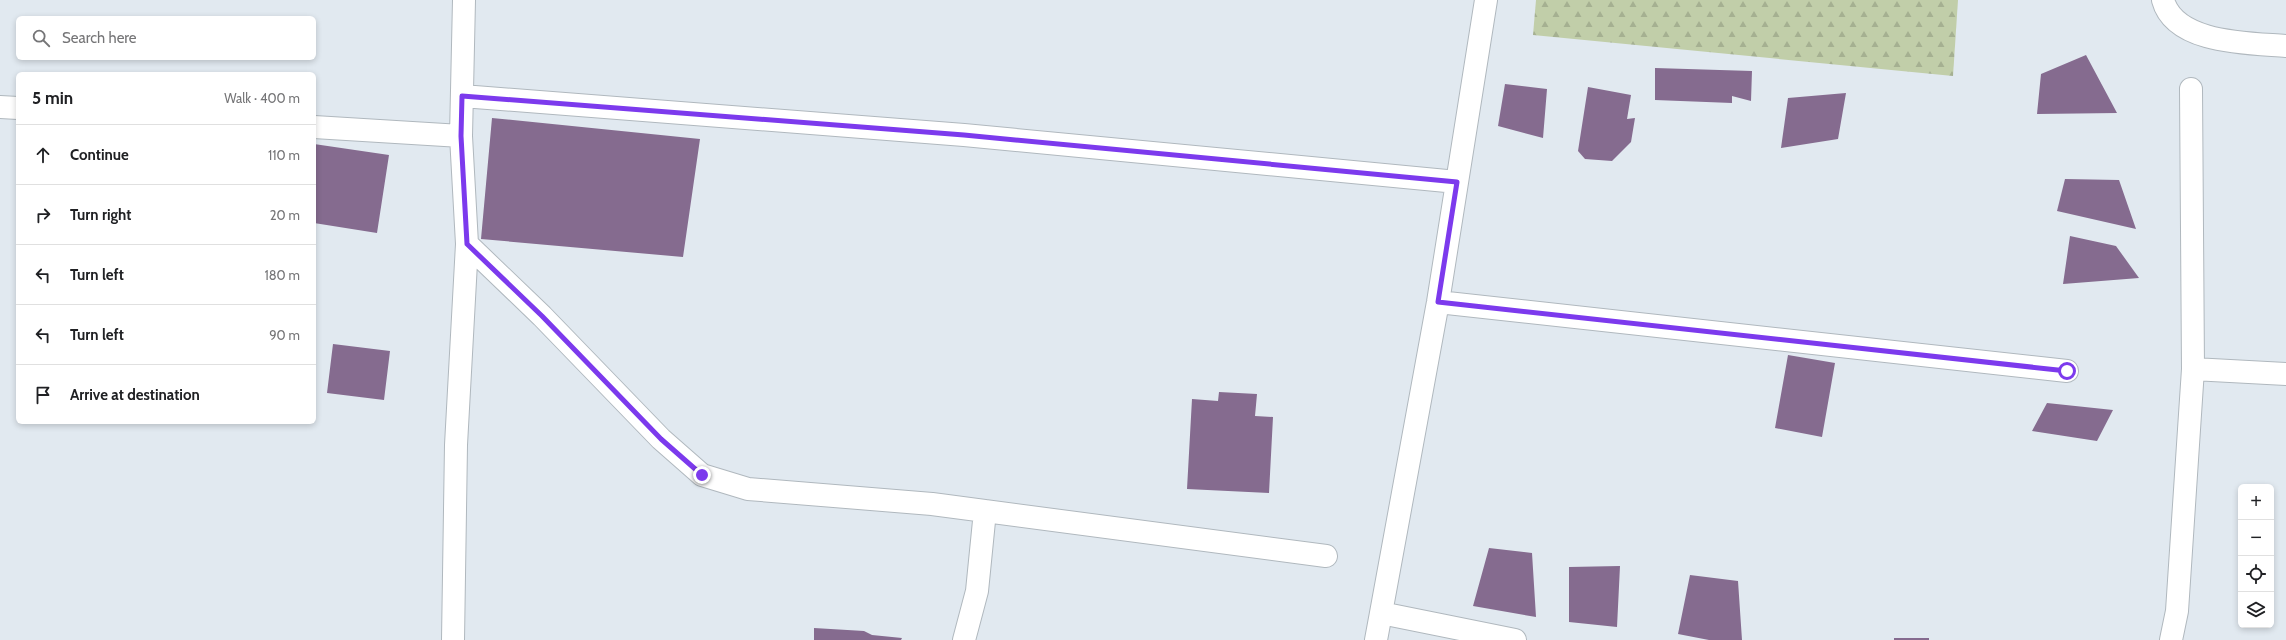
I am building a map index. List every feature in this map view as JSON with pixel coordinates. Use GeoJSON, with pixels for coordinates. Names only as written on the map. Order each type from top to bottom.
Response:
{"type":"FeatureCollection","features":[{"type":"Feature","properties":{"kind":"street"},"geometry":{"type":"LineString","coordinates":[[453,640],[456,445],[467,244],[461,136],[464,0]]}},
{"type":"Feature","properties":{"kind":"street"},"geometry":{"type":"LineString","coordinates":[[1376,640],[1438,302],[1486,0]]}},
{"type":"Feature","properties":{"kind":"street"},"geometry":{"type":"LineString","coordinates":[[2163,0],[2165,8],[2186,30],[2233,42],[2286,46]]}},
{"type":"Feature","properties":{"kind":"street"},"geometry":{"type":"LineString","coordinates":[[2171,640],[2178,595],[2193,369],[2191,88]]}},
{"type":"Feature","properties":{"kind":"street"},"geometry":{"type":"LineString","coordinates":[[462,96],[964,135],[1457,182]]}},
{"type":"Feature","properties":{"kind":"street"},"geometry":{"type":"LineString","coordinates":[[0,107],[16,108]]}},
{"type":"Feature","properties":{"kind":"street"},"geometry":{"type":"LineString","coordinates":[[316,127],[461,136]]}},
{"type":"Feature","properties":{"kind":"street"},"geometry":{"type":"LineString","coordinates":[[467,244],[542,316],[661,439],[702,475],[748,489],[932,504],[1326,556]]}},
{"type":"Feature","properties":{"kind":"street"},"geometry":{"type":"LineString","coordinates":[[1438,302],[2067,371]]}},
{"type":"Feature","properties":{"kind":"street"},"geometry":{"type":"LineString","coordinates":[[2193,369],[2286,374]]}},
{"type":"Feature","properties":{"kind":"street"},"geometry":{"type":"LineString","coordinates":[[964,640],[977,591],[985,511]]}},
{"type":"Feature","properties":{"kind":"street"},"geometry":{"type":"LineString","coordinates":[[1381,613],[1515,640]]}},
{"type":"Feature","properties":{"kind":"green space"},"geometry":{"type":"Polygon","coordinates":[[[1536,0],[1958,0],[1953,76],[1533,35],[1536,0]]]}},
{"type":"Feature","properties":{"kind":"building"},"geometry":{"type":"Polygon","coordinates":[[[2086,55],[2117,113],[2037,114],[2041,74],[2086,55]]]}},
{"type":"Feature","properties":{"kind":"building"},"geometry":{"type":"Polygon","coordinates":[[[1655,68],[1752,71],[1751,101],[1732,96],[1732,103],[1655,100],[1655,68]]]}},
{"type":"Feature","properties":{"kind":"building"},"geometry":{"type":"Polygon","coordinates":[[[1505,84],[1547,89],[1543,138],[1498,126],[1505,84]]]}},
{"type":"Feature","properties":{"kind":"building"},"geometry":{"type":"Polygon","coordinates":[[[1588,87],[1631,95],[1627,119],[1635,118],[1631,142],[1612,161],[1585,159],[1578,151],[1588,87]]]}},
{"type":"Feature","properties":{"kind":"building"},"geometry":{"type":"Polygon","coordinates":[[[1846,93],[1838,139],[1781,148],[1788,98],[1846,93]]]}},
{"type":"Feature","properties":{"kind":"building"},"geometry":{"type":"Polygon","coordinates":[[[492,118],[700,139],[683,257],[481,239],[492,118]]]}},
{"type":"Feature","properties":{"kind":"building"},"geometry":{"type":"Polygon","coordinates":[[[316,144],[389,155],[377,233],[316,223],[316,144]]]}},
{"type":"Feature","properties":{"kind":"building"},"geometry":{"type":"Polygon","coordinates":[[[2065,179],[2119,180],[2136,229],[2057,211],[2065,179]]]}},
{"type":"Feature","properties":{"kind":"building"},"geometry":{"type":"Polygon","coordinates":[[[2070,236],[2116,246],[2139,278],[2063,284],[2070,236]]]}},
{"type":"Feature","properties":{"kind":"building"},"geometry":{"type":"Polygon","coordinates":[[[333,344],[390,351],[384,400],[327,393],[333,344]]]}},
{"type":"Feature","properties":{"kind":"building"},"geometry":{"type":"Polygon","coordinates":[[[1788,355],[1835,363],[1822,437],[1775,428],[1788,355]]]}},
{"type":"Feature","properties":{"kind":"building"},"geometry":{"type":"Polygon","coordinates":[[[1219,392],[1257,394],[1255,416],[1273,417],[1269,493],[1187,489],[1192,399],[1218,401],[1219,392]]]}},
{"type":"Feature","properties":{"kind":"building"},"geometry":{"type":"Polygon","coordinates":[[[2047,403],[2113,410],[2097,441],[2032,431],[2047,403]]]}},
{"type":"Feature","properties":{"kind":"building"},"geometry":{"type":"Polygon","coordinates":[[[1489,548],[1532,553],[1536,617],[1473,606],[1489,548]]]}},
{"type":"Feature","properties":{"kind":"building"},"geometry":{"type":"Polygon","coordinates":[[[1620,566],[1617,627],[1569,622],[1569,567],[1620,566]]]}},
{"type":"Feature","properties":{"kind":"building"},"geometry":{"type":"Polygon","coordinates":[[[1690,575],[1738,581],[1742,640],[1709,640],[1678,634],[1690,575]]]}},
{"type":"Feature","properties":{"kind":"building"},"geometry":{"type":"Polygon","coordinates":[[[814,628],[864,631],[872,635],[902,638],[901,640],[814,640],[814,628]]]}},
{"type":"Feature","properties":{"kind":"building"},"geometry":{"type":"Polygon","coordinates":[[[1894,638],[1929,638],[1929,640],[1894,640],[1894,638]]]}},
{"type":"Feature","properties":{"kind":"route"},"geometry":{"type":"LineString","coordinates":[[702,475],[661,439],[542,316],[467,244],[461,136],[462,96],[964,135],[1457,182],[1438,302],[2067,371]]}}]}
